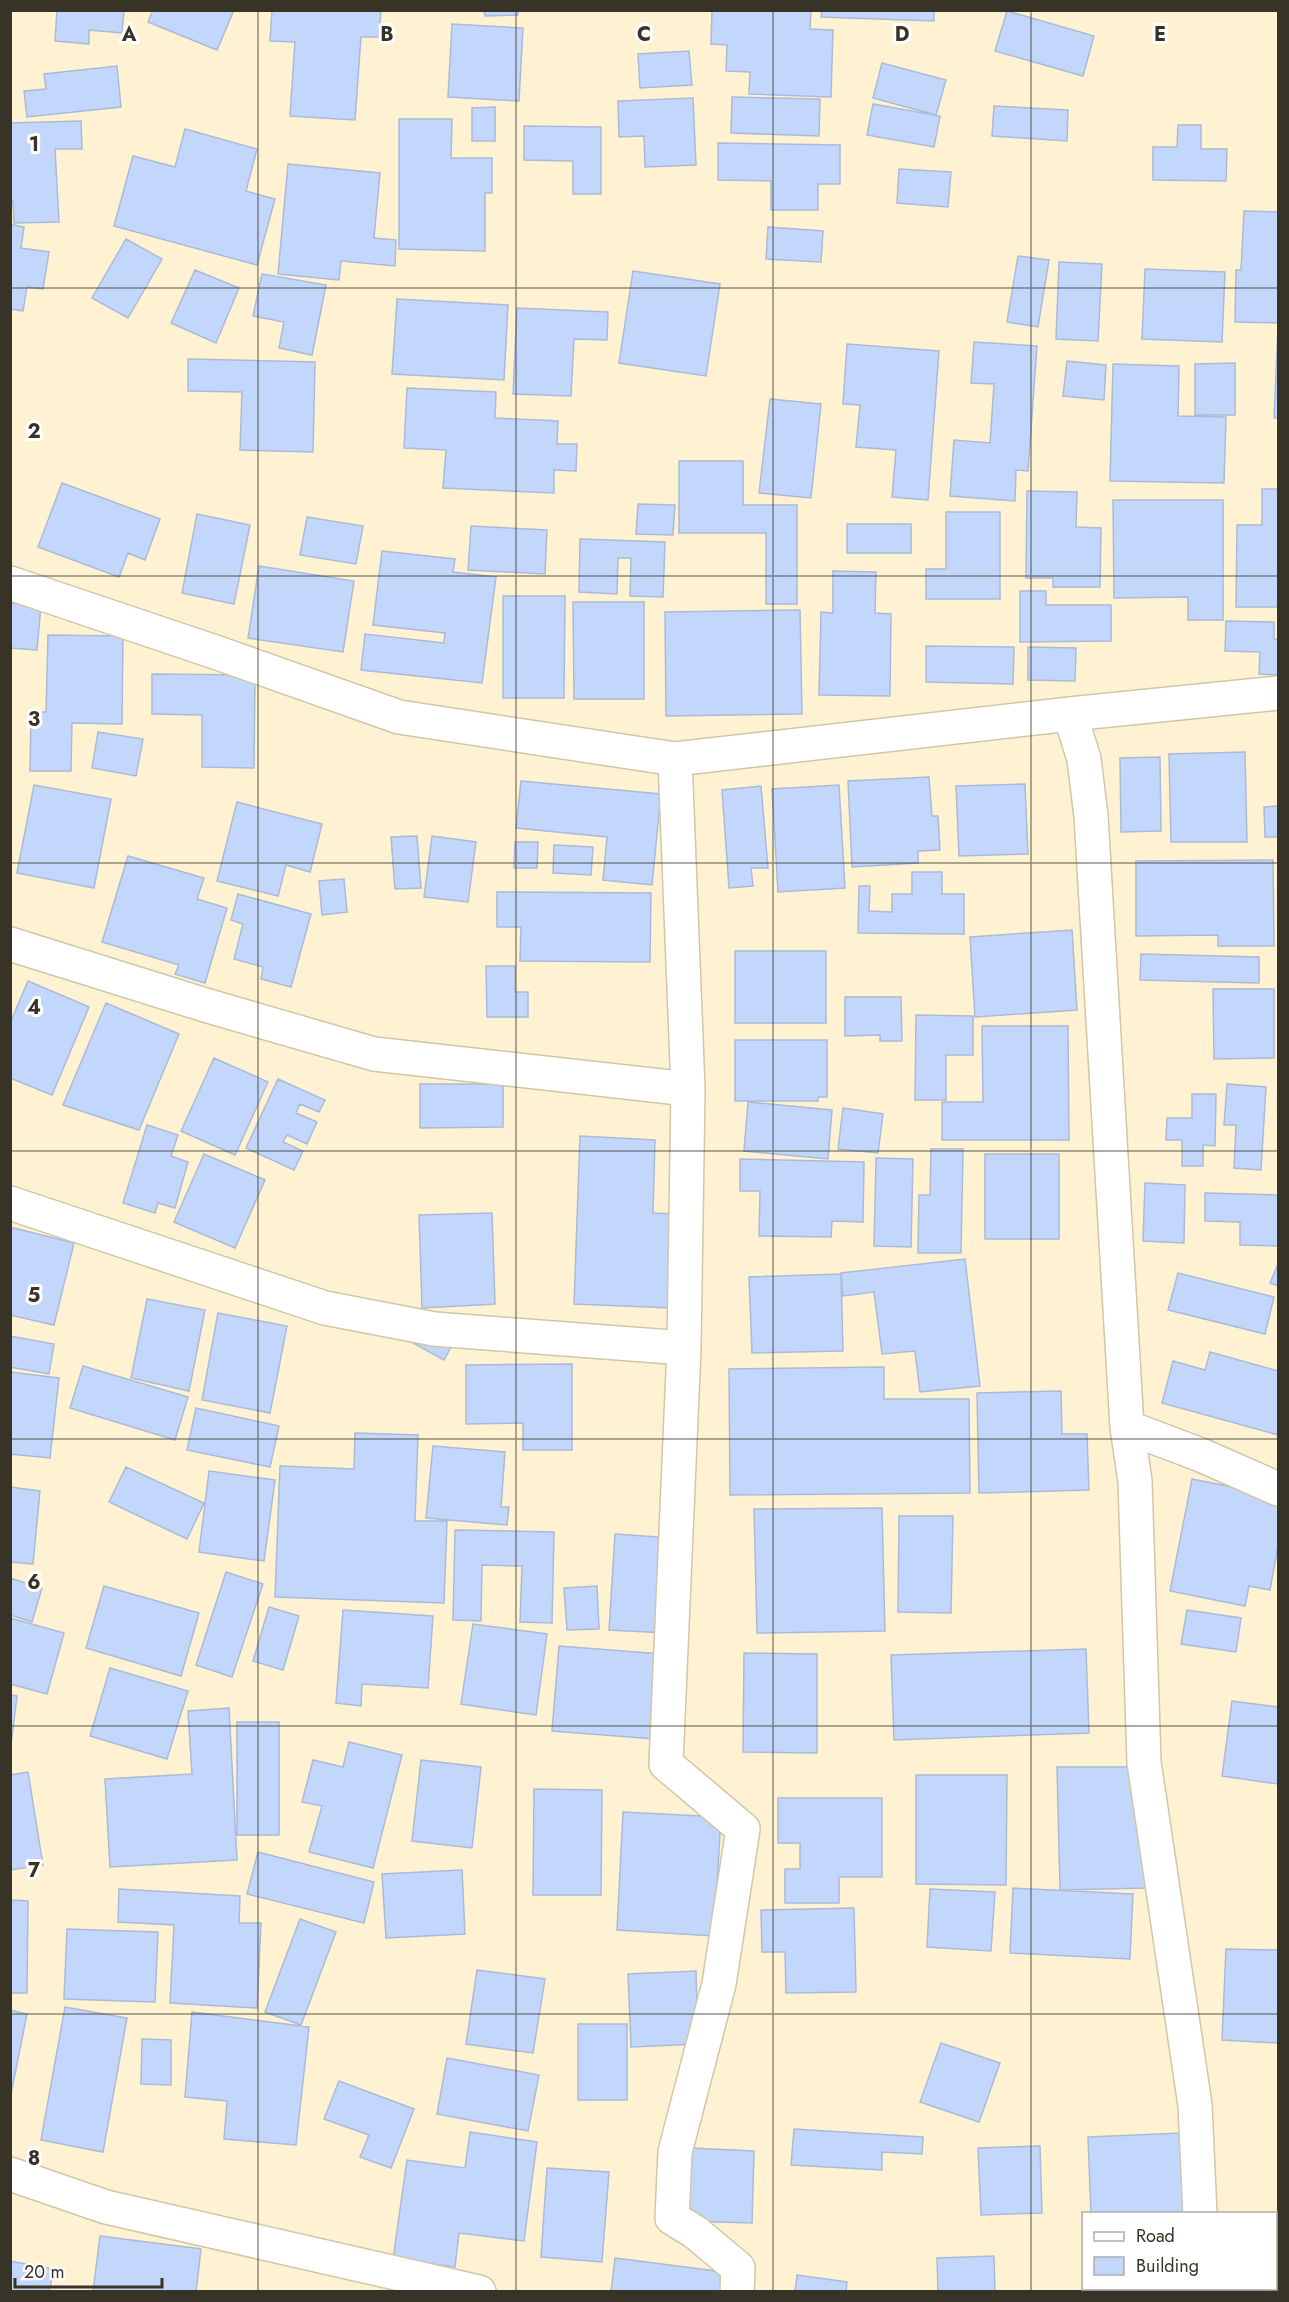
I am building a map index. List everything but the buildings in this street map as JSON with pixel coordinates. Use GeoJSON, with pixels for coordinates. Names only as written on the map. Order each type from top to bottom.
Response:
{"type":"FeatureCollection","features":[{"type":"Feature","properties":{"kind":"street"},"geometry":{"type":"LineString","coordinates":[[10,584],[218,653],[399,717],[675,759],[1278,693]]}},
{"type":"Feature","properties":{"kind":"street"},"geometry":{"type":"LineString","coordinates":[[1070,714],[1084,759],[1091,816],[1127,1427],[1135,1481],[1144,1762],[1195,2104],[1200,2212]]}},
{"type":"Feature","properties":{"kind":"street"},"geometry":{"type":"LineString","coordinates":[[675,759],[688,1089],[684,1348],[666,1764],[743,1829],[719,1984],[675,2152],[672,2218],[695,2232],[738,2268],[737,2292]]}},
{"type":"Feature","properties":{"kind":"street"},"geometry":{"type":"LineString","coordinates":[[10,944],[205,1005],[374,1053],[688,1089]]}},
{"type":"Feature","properties":{"kind":"street"},"geometry":{"type":"LineString","coordinates":[[10,1203],[325,1308],[434,1329],[684,1348]]}},
{"type":"Feature","properties":{"kind":"street"},"geometry":{"type":"LineString","coordinates":[[1127,1427],[1201,1455],[1278,1489]]}},
{"type":"Feature","properties":{"kind":"street"},"geometry":{"type":"LineString","coordinates":[[10,2174],[106,2207],[479,2292]]}}]}
